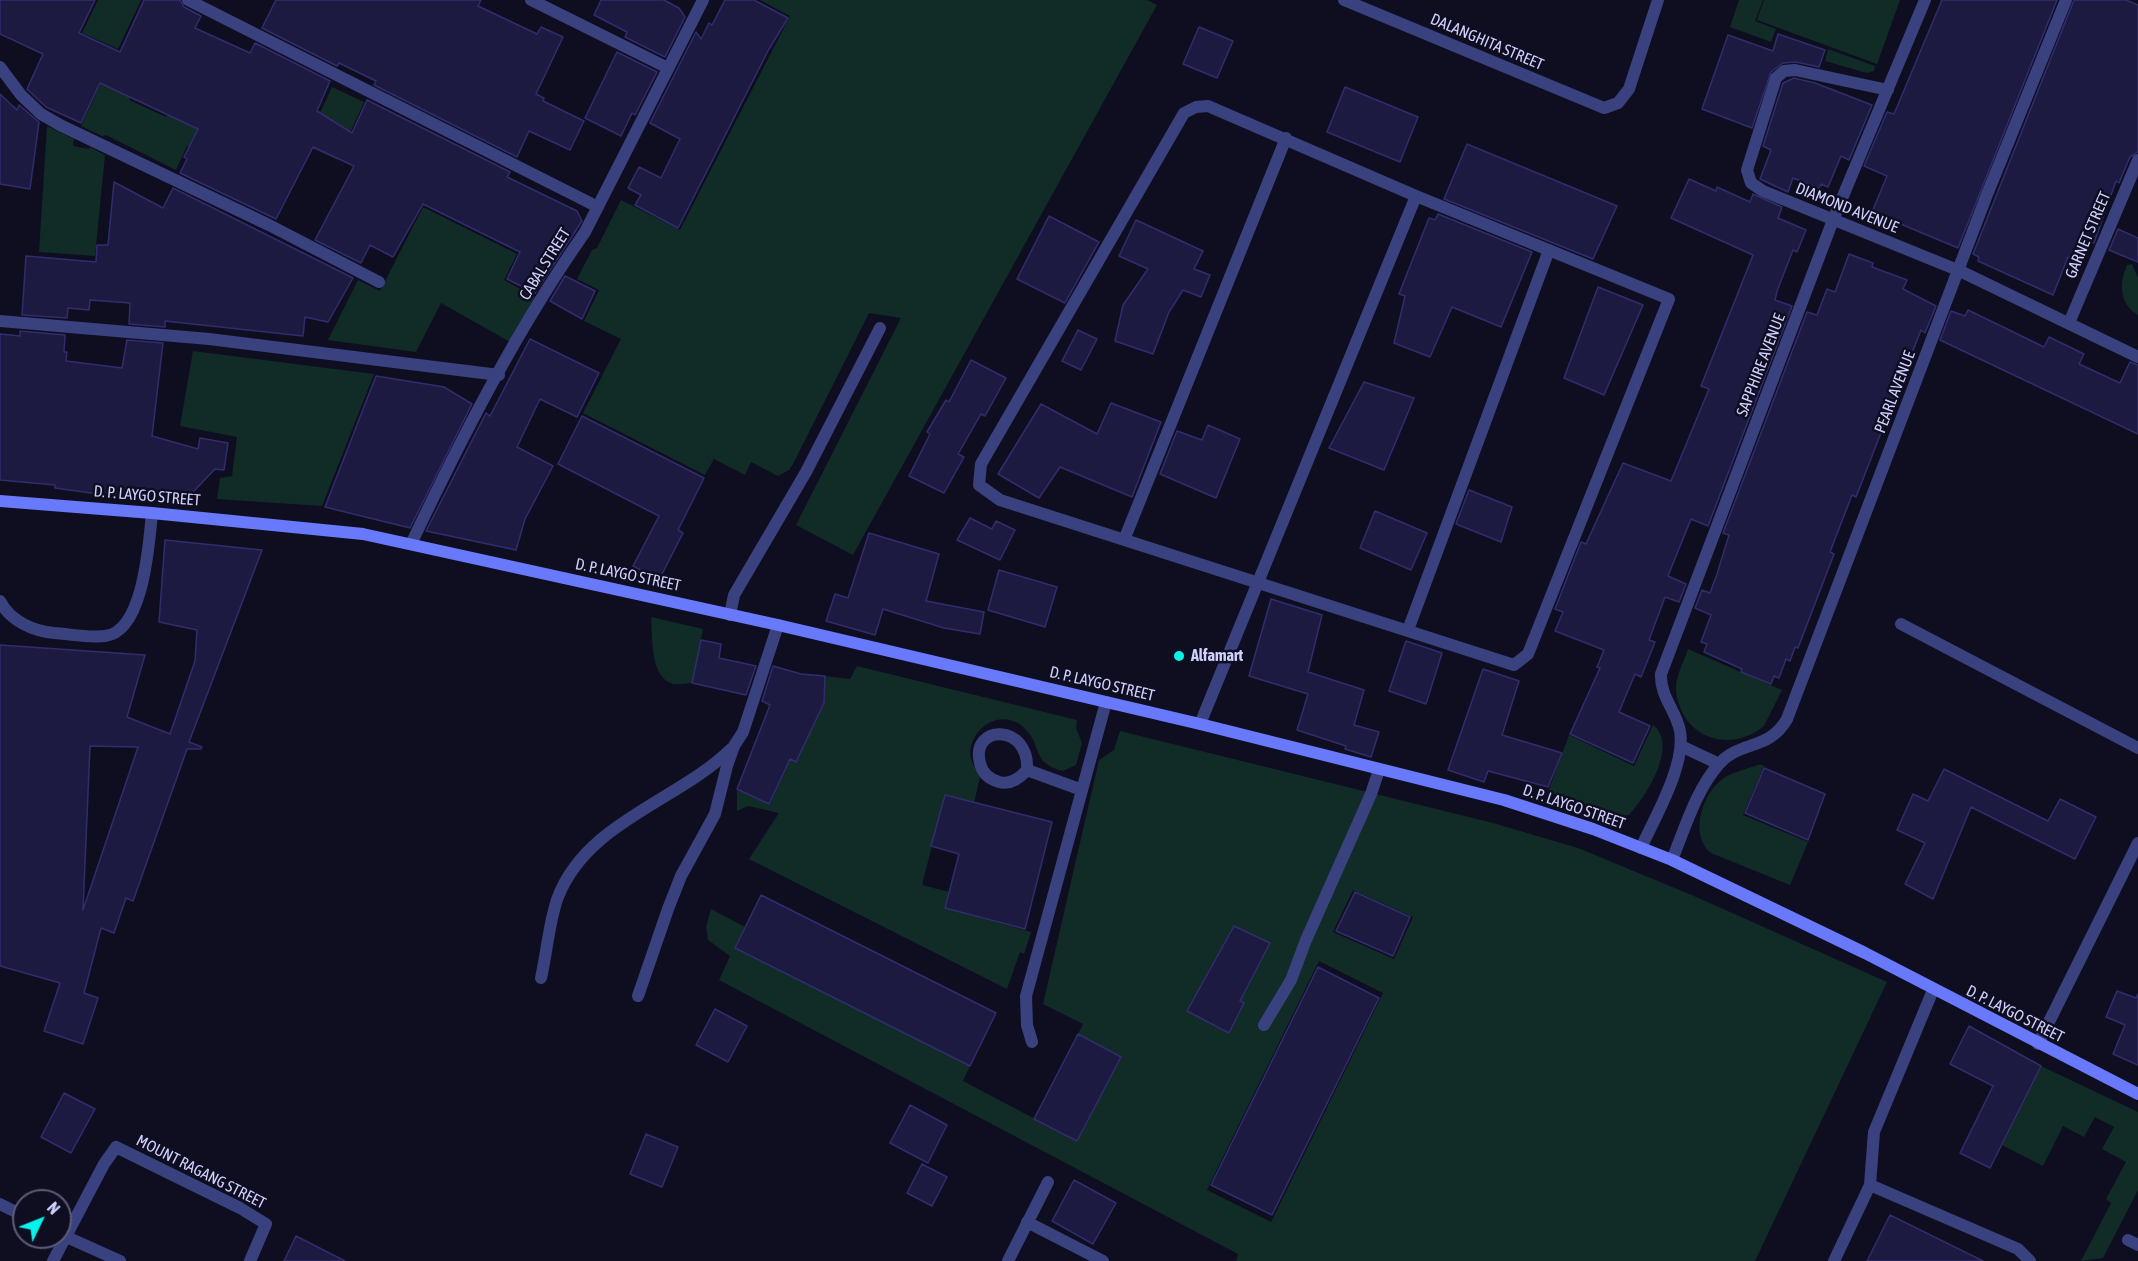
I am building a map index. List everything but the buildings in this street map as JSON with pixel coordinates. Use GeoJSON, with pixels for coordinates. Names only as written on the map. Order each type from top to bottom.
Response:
{"type":"FeatureCollection","features":[{"type":"Feature","properties":{"kind":"main road","name":"D. P. LAYGO STREET"},"geometry":{"type":"LineString","coordinates":[[0,501],[335,530],[411,544],[778,625],[1200,724],[1504,800],[1672,860],[1865,953],[2138,1094]]}},
{"type":"Feature","properties":{"kind":"street"},"geometry":{"type":"LineString","coordinates":[[188,0],[598,207]]}},
{"type":"Feature","properties":{"kind":"street"},"geometry":{"type":"LineString","coordinates":[[531,0],[668,69]]}},
{"type":"Feature","properties":{"kind":"street","name":"CABAL STREET"},"geometry":{"type":"LineString","coordinates":[[411,544],[456,451],[560,266],[585,232],[703,0]]}},
{"type":"Feature","properties":{"kind":"street","name":"DALANGHITA STREET"},"geometry":{"type":"LineString","coordinates":[[1344,0],[1604,108],[1618,103],[1629,89],[1658,0]]}},
{"type":"Feature","properties":{"kind":"street","name":"SAPPHIRE AVENUE"},"geometry":{"type":"LineString","coordinates":[[1681,746],[1680,728],[1665,700],[1661,674],[1833,220],[1925,0]]}},
{"type":"Feature","properties":{"kind":"street","name":"PEARL AVENUE"},"geometry":{"type":"LineString","coordinates":[[1719,764],[1734,753],[1772,738],[1787,719],[1960,271],[1986,197],[2066,0]]}},
{"type":"Feature","properties":{"kind":"street"},"geometry":{"type":"LineString","coordinates":[[0,68],[21,95],[41,114],[60,125],[269,225],[379,282]]}},
{"type":"Feature","properties":{"kind":"street","name":"DIAMOND AVENUE"},"geometry":{"type":"LineString","coordinates":[[1888,90],[1795,70],[1784,71],[1776,78],[1747,170],[1751,183],[1757,188],[1960,271],[2138,357]]}},
{"type":"Feature","properties":{"kind":"street"},"geometry":{"type":"LineString","coordinates":[[1208,106],[1416,196],[1669,299],[1528,654],[1514,665],[1000,500],[979,485],[981,464],[1184,113],[1196,107],[1208,106]]}},
{"type":"Feature","properties":{"kind":"street"},"geometry":{"type":"LineString","coordinates":[[1125,540],[1286,138]]}},
{"type":"Feature","properties":{"kind":"street","name":"GARNET STREET"},"geometry":{"type":"LineString","coordinates":[[2069,323],[2138,160]]}},
{"type":"Feature","properties":{"kind":"street"},"geometry":{"type":"LineString","coordinates":[[1200,724],[1416,196]]}},
{"type":"Feature","properties":{"kind":"street"},"geometry":{"type":"LineString","coordinates":[[1408,630],[1549,250]]}},
{"type":"Feature","properties":{"kind":"street"},"geometry":{"type":"LineString","coordinates":[[0,321],[209,339],[499,375]]}},
{"type":"Feature","properties":{"kind":"street"},"geometry":{"type":"LineString","coordinates":[[730,615],[734,595],[747,569],[806,472],[880,328]]}},
{"type":"Feature","properties":{"kind":"street"},"geometry":{"type":"LineString","coordinates":[[0,601],[16,620],[40,632],[107,636],[118,629],[132,611],[142,591],[152,513]]}},
{"type":"Feature","properties":{"kind":"street"},"geometry":{"type":"LineString","coordinates":[[1901,624],[2138,748]]}},
{"type":"Feature","properties":{"kind":"street"},"geometry":{"type":"LineString","coordinates":[[541,978],[558,897],[580,858],[628,818],[697,778],[734,746],[743,732],[778,625]]}},
{"type":"Feature","properties":{"kind":"street"},"geometry":{"type":"LineString","coordinates":[[1032,1042],[1027,1025],[1026,996],[1106,702]]}},
{"type":"Feature","properties":{"kind":"street"},"geometry":{"type":"LineString","coordinates":[[1003,732],[1016,739],[1024,749],[1028,770],[1012,782],[1000,783],[988,778],[981,769],[978,756],[982,742],[991,734],[1003,732]]}},
{"type":"Feature","properties":{"kind":"street"},"geometry":{"type":"LineString","coordinates":[[638,996],[681,876],[715,814],[734,746]]}},
{"type":"Feature","properties":{"kind":"street"},"geometry":{"type":"LineString","coordinates":[[1641,848],[1674,775],[1681,746],[1719,764],[1702,788],[1672,860]]}},
{"type":"Feature","properties":{"kind":"street"},"geometry":{"type":"LineString","coordinates":[[1028,770],[1082,790]]}},
{"type":"Feature","properties":{"kind":"street"},"geometry":{"type":"LineString","coordinates":[[1264,1025],[1291,980],[1306,940],[1371,794],[1379,770]]}},
{"type":"Feature","properties":{"kind":"street"},"geometry":{"type":"LineString","coordinates":[[2038,1044],[2138,843]]}},
{"type":"Feature","properties":{"kind":"street"},"geometry":{"type":"LineString","coordinates":[[1834,1261],[1870,1185],[1874,1132],[1933,990]]}},
{"type":"Feature","properties":{"kind":"street","name":"MOUNT RAGANG STREET"},"geometry":{"type":"LineString","coordinates":[[72,1219],[104,1164],[117,1147],[240,1208],[266,1224],[250,1261]]}},
{"type":"Feature","properties":{"kind":"street"},"geometry":{"type":"LineString","coordinates":[[1008,1261],[1048,1182]]}},
{"type":"Feature","properties":{"kind":"street"},"geometry":{"type":"LineString","coordinates":[[1870,1185],[2018,1249],[2030,1261]]}},
{"type":"Feature","properties":{"kind":"street"},"geometry":{"type":"LineString","coordinates":[[1028,1222],[1102,1261]]}},
{"type":"Feature","properties":{"kind":"street"},"geometry":{"type":"LineString","coordinates":[[72,1239],[120,1261]]}},
{"type":"Feature","properties":{"kind":"green space"},"geometry":{"type":"Polygon","coordinates":[[[98,0],[141,0],[118,49],[82,33],[98,0]]]}},
{"type":"Feature","properties":{"kind":"green space"},"geometry":{"type":"Polygon","coordinates":[[[760,0],[1147,0],[1157,5],[853,555],[796,525],[901,318],[869,313],[793,464],[789,470],[778,476],[751,462],[745,475],[714,459],[705,475],[583,413],[621,339],[584,321],[599,290],[577,279],[592,250],[597,248],[621,200],[680,230],[790,16],[760,0]]]}},
{"type":"Feature","properties":{"kind":"green space"},"geometry":{"type":"Polygon","coordinates":[[[1739,0],[1763,0],[1755,21],[1776,29],[1771,42],[1730,27],[1739,0]]]}},
{"type":"Feature","properties":{"kind":"green space"},"geometry":{"type":"Polygon","coordinates":[[[1764,0],[1900,0],[1877,64],[1757,20],[1764,0]]]}},
{"type":"Feature","properties":{"kind":"green space"},"geometry":{"type":"Polygon","coordinates":[[[1828,49],[1875,66],[1874,71],[1867,73],[1825,61],[1828,49]]]}},
{"type":"Feature","properties":{"kind":"green space"},"geometry":{"type":"Polygon","coordinates":[[[115,53],[136,85],[129,100],[166,117],[176,95],[209,114],[192,148],[187,146],[176,170],[106,135],[102,136],[81,126],[115,53]]]}},
{"type":"Feature","properties":{"kind":"green space"},"geometry":{"type":"Polygon","coordinates":[[[332,87],[364,102],[338,160],[305,145],[332,87]]]}},
{"type":"Feature","properties":{"kind":"green space"},"geometry":{"type":"Polygon","coordinates":[[[47,126],[74,139],[73,146],[89,149],[90,147],[105,155],[95,256],[39,252],[47,126]]]}},
{"type":"Feature","properties":{"kind":"green space"},"geometry":{"type":"Polygon","coordinates":[[[423,207],[517,254],[504,280],[535,297],[510,342],[441,303],[416,352],[328,340],[358,280],[380,291],[423,207]]]}},
{"type":"Feature","properties":{"kind":"green space"},"geometry":{"type":"Polygon","coordinates":[[[2132,264],[2138,278],[2138,315],[2127,305],[2122,292],[2124,272],[2127,265],[2132,264]]]}},
{"type":"Feature","properties":{"kind":"green space"},"geometry":{"type":"Polygon","coordinates":[[[193,351],[374,374],[322,506],[217,499],[220,478],[232,476],[237,437],[180,426],[193,351]]]}},
{"type":"Feature","properties":{"kind":"green space"},"geometry":{"type":"Polygon","coordinates":[[[651,617],[703,629],[692,683],[673,684],[665,680],[660,673],[654,655],[651,617]]]}},
{"type":"Feature","properties":{"kind":"green space"},"geometry":{"type":"Polygon","coordinates":[[[1688,649],[1782,690],[1764,726],[1750,735],[1722,740],[1696,730],[1679,706],[1676,690],[1678,675],[1688,649]]]}},
{"type":"Feature","properties":{"kind":"green space"},"geometry":{"type":"Polygon","coordinates":[[[857,666],[1077,720],[1076,728],[1082,743],[1076,765],[1063,771],[1043,761],[1031,735],[1021,725],[1004,719],[988,724],[975,737],[970,750],[972,762],[980,777],[974,803],[945,795],[922,885],[949,892],[945,908],[1031,932],[1024,954],[1020,952],[1007,989],[749,859],[779,813],[748,806],[737,811],[737,789],[770,804],[785,770],[752,753],[754,742],[796,761],[824,704],[825,676],[850,679],[857,666]]]}},
{"type":"Feature","properties":{"kind":"green space"},"geometry":{"type":"Polygon","coordinates":[[[1653,725],[1660,734],[1663,745],[1661,758],[1651,784],[1629,815],[1616,816],[1548,792],[1569,735],[1634,766],[1653,725]]]}},
{"type":"Feature","properties":{"kind":"green space"},"geometry":{"type":"Polygon","coordinates":[[[1120,731],[1493,823],[1578,848],[1694,896],[1887,982],[1755,1261],[1236,1261],[1238,1254],[719,980],[730,956],[708,940],[706,927],[711,909],[745,927],[735,948],[970,1066],[963,1081],[1077,1141],[1121,1057],[1078,1034],[1083,1024],[1043,1004],[1099,760],[1114,750],[1120,731]],[[1353,890],[1333,932],[1394,959],[1413,917],[1353,890]],[[1319,961],[1207,1190],[1271,1222],[1383,993],[1319,961]]]}},
{"type":"Feature","properties":{"kind":"green space"},"geometry":{"type":"Polygon","coordinates":[[[1764,765],[1743,815],[1808,842],[1790,885],[1711,853],[1701,837],[1700,817],[1707,797],[1713,789],[1728,776],[1764,765]]]}},
{"type":"Feature","properties":{"kind":"green space"},"geometry":{"type":"Polygon","coordinates":[[[2041,1066],[2138,1112],[2138,1190],[2103,1258],[2081,1261],[2111,1203],[2106,1199],[2126,1162],[2102,1149],[2114,1127],[2095,1117],[2084,1137],[2063,1126],[2043,1166],[2002,1145],[2041,1066]]]}},
{"type":"Feature","properties":{"kind":"place","name":"Alfamart"},"geometry":{"type":"Point","coordinates":[1179,656]}}]}
